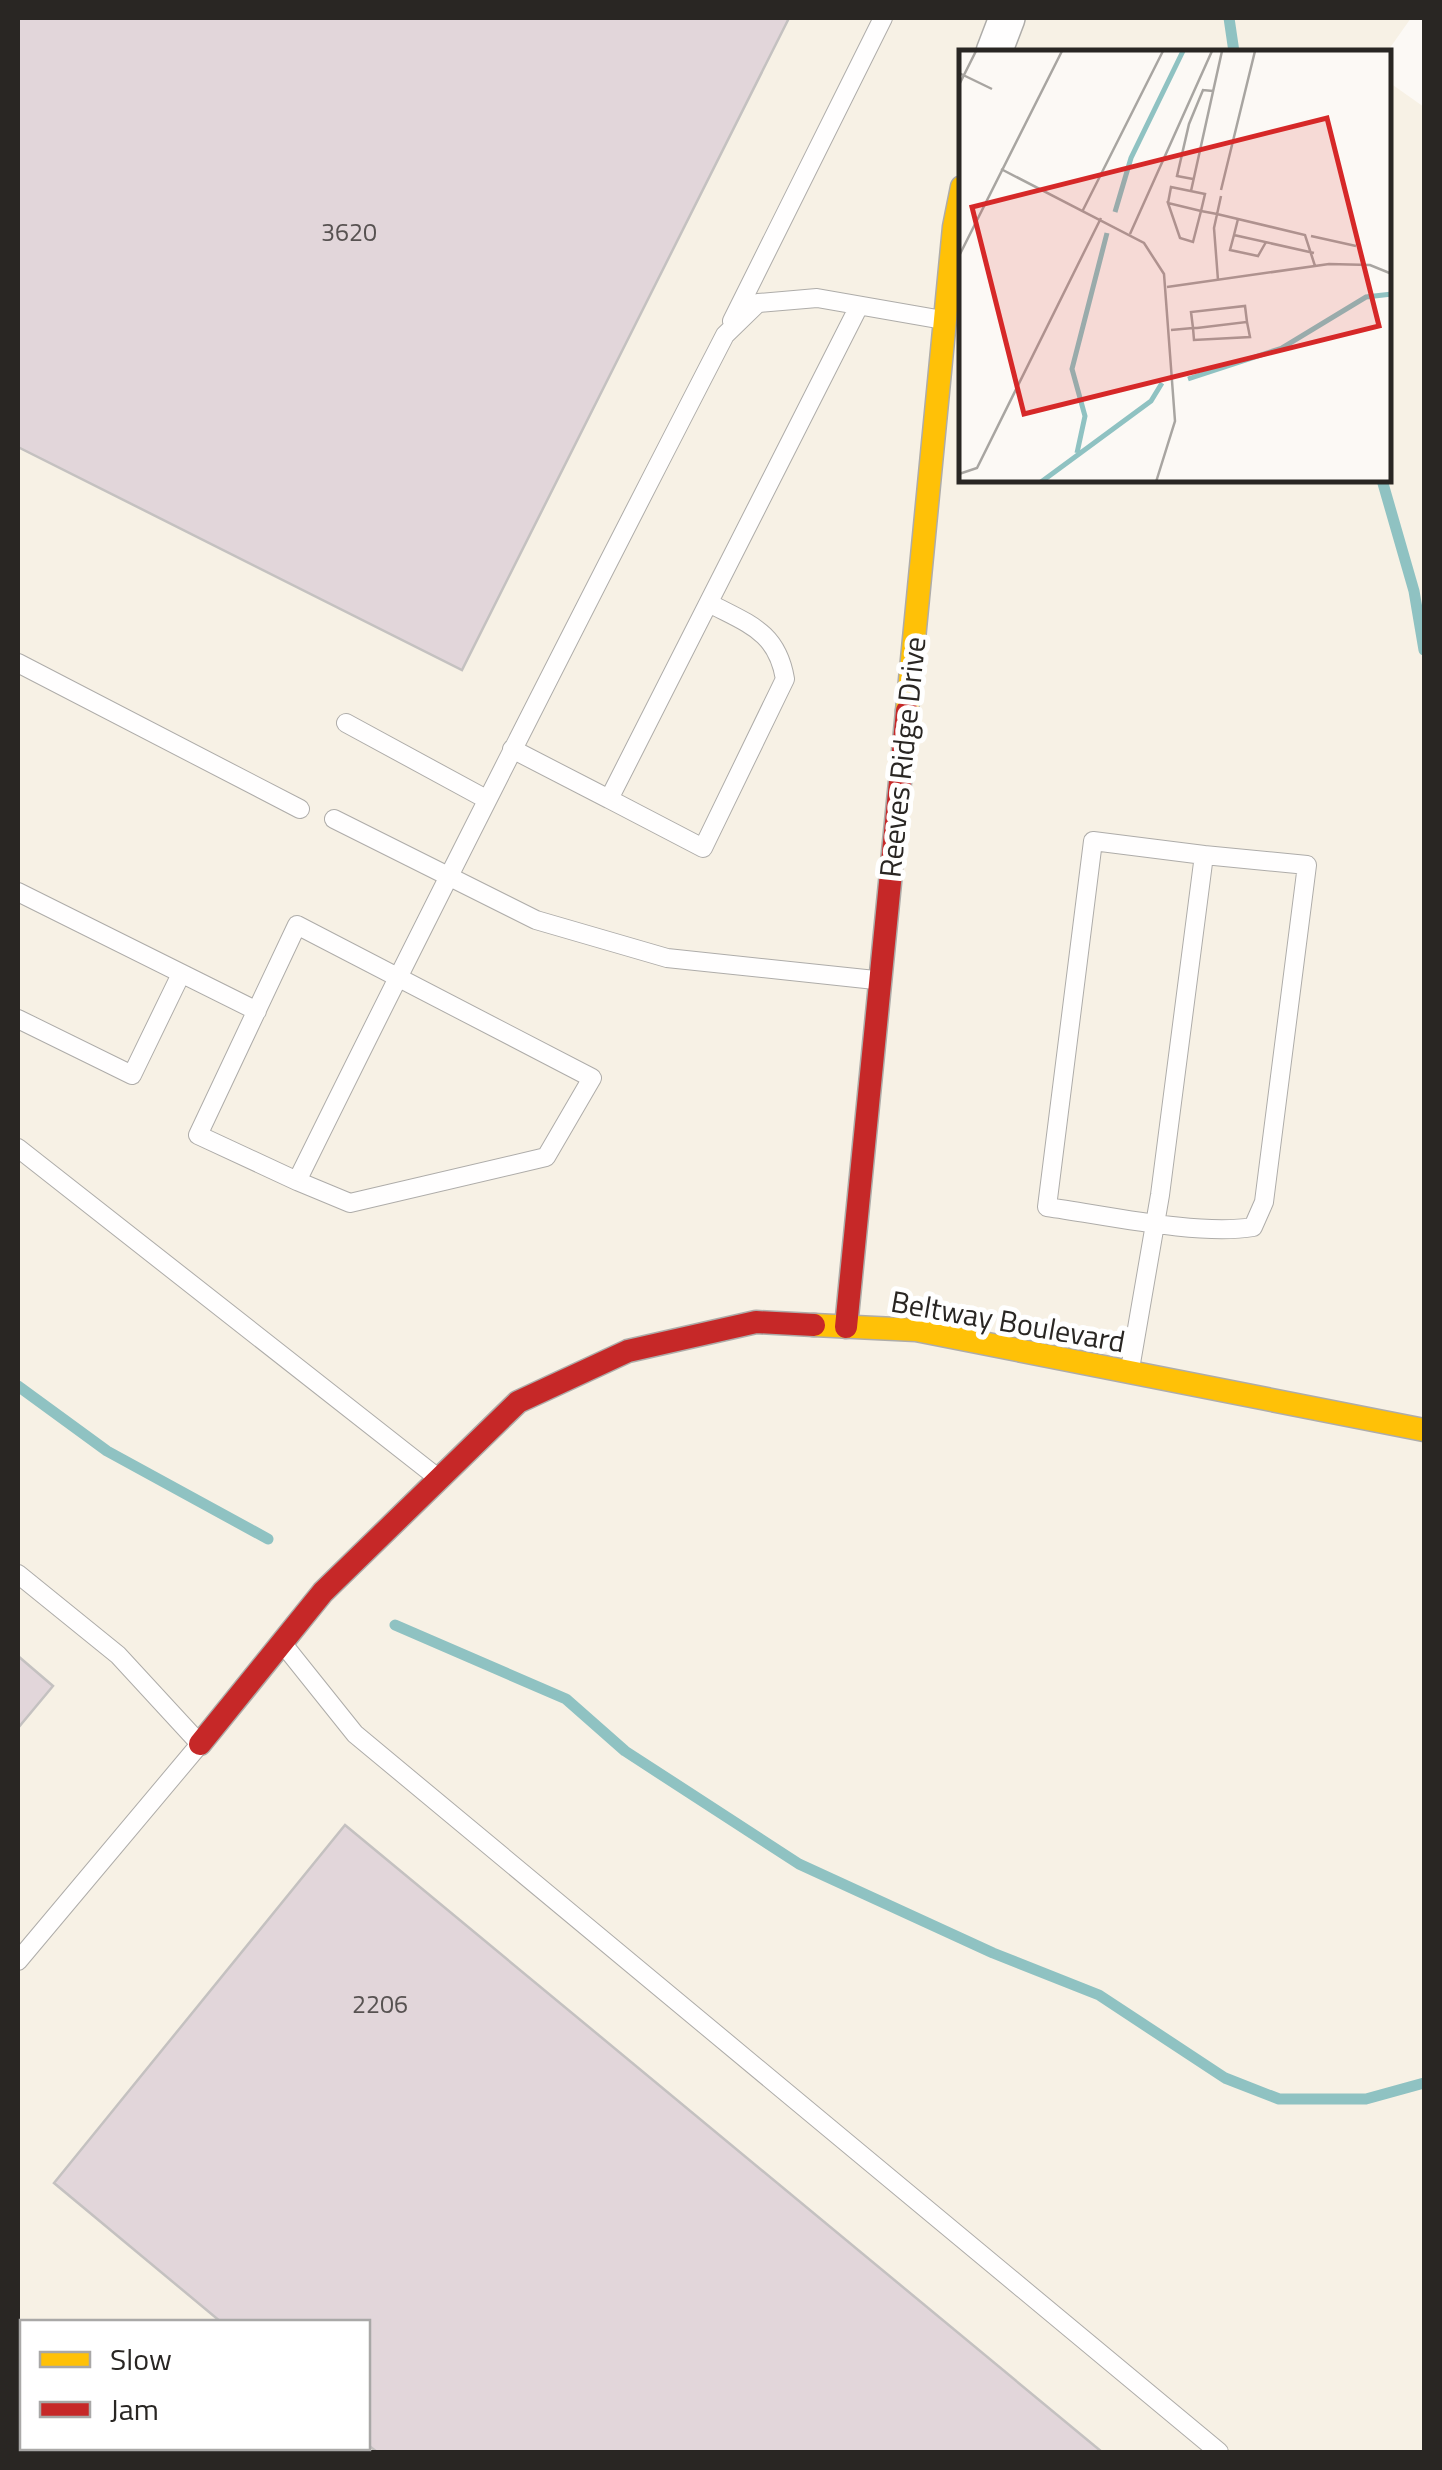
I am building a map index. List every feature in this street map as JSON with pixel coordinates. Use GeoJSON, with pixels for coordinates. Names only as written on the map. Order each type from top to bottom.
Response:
{"type":"FeatureCollection","features":[{"type":"Feature","properties":{"kind":"street"},"geometry":{"type":"LineString","coordinates":[[995,50],[1007,18]]}},
{"type":"Feature","properties":{"kind":"street","name":"Reeves Ridge Drive"},"geometry":{"type":"LineString","coordinates":[[846,1327],[944,320],[959,209]]}},
{"type":"Feature","properties":{"kind":"street","name":"Beltway Boulevard"},"geometry":{"type":"LineString","coordinates":[[200,1744],[323,1592],[518,1402],[628,1350],[756,1322],[916,1330],[1424,1430]]}},
{"type":"Feature","properties":{"kind":"lane"},"geometry":{"type":"LineString","coordinates":[[297,1181],[446,878],[725,335],[882,18]]}},
{"type":"Feature","properties":{"kind":"lane"},"geometry":{"type":"LineString","coordinates":[[725,335],[758,303],[817,298],[944,320]]}},
{"type":"Feature","properties":{"kind":"lane"},"geometry":{"type":"LineString","coordinates":[[609,799],[859,306]]}},
{"type":"Feature","properties":{"kind":"lane"},"geometry":{"type":"LineString","coordinates":[[512,748],[703,848],[785,679],[780,652],[759,630],[708,603]]}},
{"type":"Feature","properties":{"kind":"lane"},"geometry":{"type":"LineString","coordinates":[[18,662],[300,808]]}},
{"type":"Feature","properties":{"kind":"lane"},"geometry":{"type":"LineString","coordinates":[[346,724],[486,799]]}},
{"type":"Feature","properties":{"kind":"lane"},"geometry":{"type":"LineString","coordinates":[[334,819],[536,920],[668,958],[880,980]]}},
{"type":"Feature","properties":{"kind":"lane"},"geometry":{"type":"LineString","coordinates":[[1093,842],[1204,856],[1308,865],[1264,1202],[1253,1227],[1237,1230],[1046,1207],[1093,842]]}},
{"type":"Feature","properties":{"kind":"lane"},"geometry":{"type":"LineString","coordinates":[[1130,1372],[1156,1221],[1204,856]]}},
{"type":"Feature","properties":{"kind":"lane"},"geometry":{"type":"LineString","coordinates":[[18,892],[256,1011]]}},
{"type":"Feature","properties":{"kind":"lane"},"geometry":{"type":"LineString","coordinates":[[297,926],[592,1078],[546,1157],[350,1203],[198,1134],[256,1011],[297,926]]}},
{"type":"Feature","properties":{"kind":"lane"},"geometry":{"type":"LineString","coordinates":[[18,1018],[132,1075],[181,974]]}},
{"type":"Feature","properties":{"kind":"lane"},"geometry":{"type":"LineString","coordinates":[[18,1148],[439,1479]]}},
{"type":"Feature","properties":{"kind":"lane"},"geometry":{"type":"LineString","coordinates":[[18,1574],[118,1655],[200,1744],[18,1961]]}},
{"type":"Feature","properties":{"kind":"lane"},"geometry":{"type":"LineString","coordinates":[[282,1642],[370,1747],[1219,2452]]}},
{"type":"Feature","properties":{"kind":"shaded area"},"geometry":{"type":"Polygon","coordinates":[[[18,18],[1411,18],[1388,50],[959,50],[959,482],[1392,482],[1392,84],[1424,107],[1424,2452],[18,2452],[18,18]]]}},
{"type":"Feature","properties":{"kind":"building"},"geometry":{"type":"Polygon","coordinates":[[[18,18],[789,18],[462,670],[18,447],[18,18]]]}},
{"type":"Feature","properties":{"kind":"building"},"geometry":{"type":"Polygon","coordinates":[[[18,1656],[53,1686],[18,1728],[18,1656]]]}},
{"type":"Feature","properties":{"kind":"building"},"geometry":{"type":"Polygon","coordinates":[[[345,1825],[1102,2452],[377,2452],[370,2447],[370,2320],[219,2320],[54,2183],[345,1825]]]}},
{"type":"Feature","properties":{"kind":"waterway"},"geometry":{"type":"LineString","coordinates":[[1229,18],[1234,50]]}},
{"type":"Feature","properties":{"kind":"waterway"},"geometry":{"type":"LineString","coordinates":[[1383,482],[1414,591],[1424,650]]}},
{"type":"Feature","properties":{"kind":"waterway"},"geometry":{"type":"LineString","coordinates":[[18,1386],[107,1451],[268,1539]]}},
{"type":"Feature","properties":{"kind":"waterway"},"geometry":{"type":"LineString","coordinates":[[395,1625],[566,1699],[625,1751],[799,1864],[993,1953],[1099,1995],[1225,2078],[1279,2099],[1366,2099],[1424,2083]]}},
{"type":"Feature","properties":{"kind":"traffic: slow"},"geometry":{"type":"LineString","coordinates":[[907,711],[959,202]]}},
{"type":"Feature","properties":{"kind":"traffic: slow"},"geometry":{"type":"LineString","coordinates":[[814,1325],[916,1330],[1424,1430]]}},
{"type":"Feature","properties":{"kind":"traffic: jam"},"geometry":{"type":"LineString","coordinates":[[846,1327],[907,711]]}},
{"type":"Feature","properties":{"kind":"traffic: jam"},"geometry":{"type":"LineString","coordinates":[[200,1744],[323,1592],[518,1402],[628,1351],[756,1322],[814,1325]]}}]}
